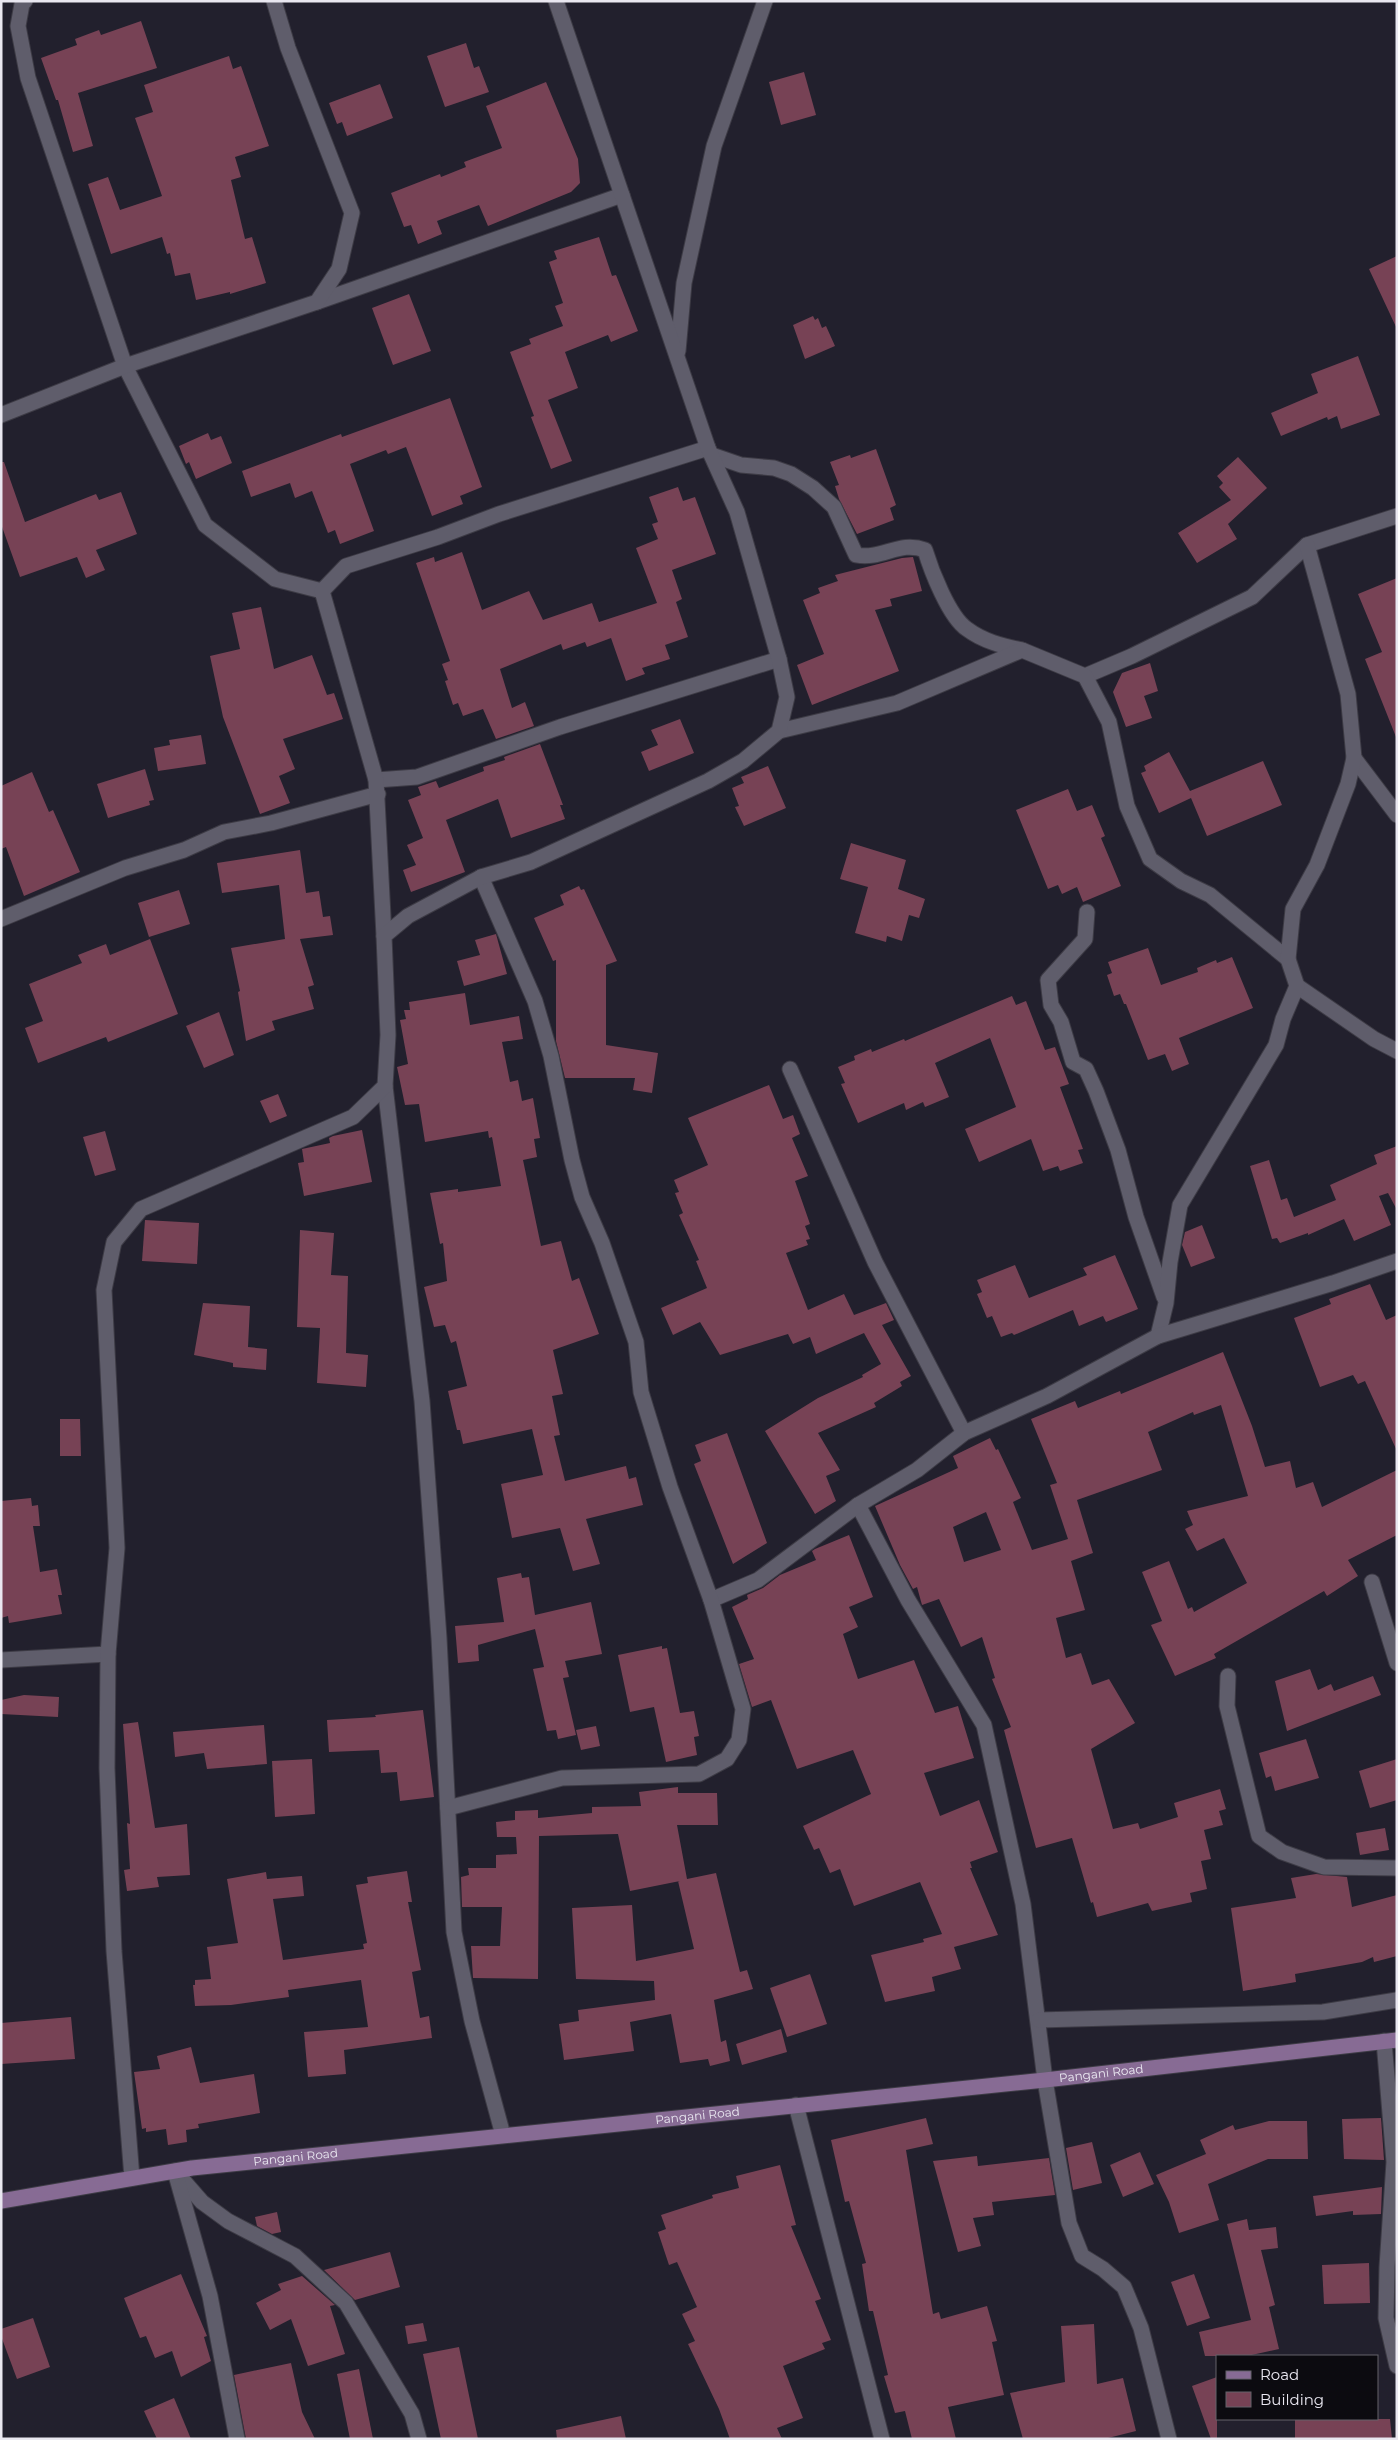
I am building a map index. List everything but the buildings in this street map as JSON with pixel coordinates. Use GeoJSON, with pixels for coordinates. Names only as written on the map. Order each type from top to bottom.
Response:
{"type":"FeatureCollection","features":[{"type":"Feature","properties":{"kind":"main road","name":"Pangani Road"},"geometry":{"type":"LineString","coordinates":[[1,2201],[175,2171],[503,2135],[1045,2080],[1390,2041]]}},
{"type":"Feature","properties":{"kind":"street"},"geometry":{"type":"LineString","coordinates":[[274,1],[288,48],[352,213],[339,269],[318,302]]}},
{"type":"Feature","properties":{"kind":"street"},"geometry":{"type":"LineString","coordinates":[[556,1],[710,452],[737,512],[779,659],[787,697],[779,731]]}},
{"type":"Feature","properties":{"kind":"street"},"geometry":{"type":"LineString","coordinates":[[678,357],[684,283],[714,146],[765,1]]}},
{"type":"Feature","properties":{"kind":"street"},"geometry":{"type":"LineString","coordinates":[[23,2],[18,26],[28,78],[125,366],[206,526],[275,579],[322,591]]}},
{"type":"Feature","properties":{"kind":"street"},"geometry":{"type":"LineString","coordinates":[[1,415],[125,366],[318,302],[622,195]]}},
{"type":"Feature","properties":{"kind":"street"},"geometry":{"type":"LineString","coordinates":[[322,591],[346,566],[499,514],[710,452],[741,465],[774,468],[791,474],[812,488],[834,507],[856,556],[869,558],[886,554],[897,548],[914,546],[925,550],[931,568],[952,611],[965,628],[1001,646],[1022,650],[1085,676],[1109,722],[1127,806],[1150,859],[1181,881],[1210,896],[1288,959]]}},
{"type":"Feature","properties":{"kind":"street"},"geometry":{"type":"LineString","coordinates":[[1085,676],[1140,653],[1252,597],[1307,545],[1397,516]]}},
{"type":"Feature","properties":{"kind":"street"},"geometry":{"type":"LineString","coordinates":[[1307,545],[1348,694],[1354,758],[1348,784],[1317,864],[1293,909],[1288,959],[1297,986],[1374,1039],[1397,1051]]}},
{"type":"Feature","properties":{"kind":"street"},"geometry":{"type":"LineString","coordinates":[[322,591],[377,787],[388,1035],[385,1086],[422,1401],[439,1628],[454,1932],[472,2021],[503,2135]]}},
{"type":"Feature","properties":{"kind":"street"},"geometry":{"type":"LineString","coordinates":[[384,936],[408,916],[481,877],[531,862],[708,781],[743,761],[779,731],[897,703],[1022,650]]}},
{"type":"Feature","properties":{"kind":"street"},"geometry":{"type":"LineString","coordinates":[[1,919],[125,868],[184,850],[224,832],[271,823],[377,787],[417,777],[560,727],[779,659]]}},
{"type":"Feature","properties":{"kind":"street"},"geometry":{"type":"LineString","coordinates":[[1354,758],[1397,815]]}},
{"type":"Feature","properties":{"kind":"street"},"geometry":{"type":"LineString","coordinates":[[448,1808],[562,1778],[699,1774],[727,1759],[739,1740],[743,1709],[711,1600],[670,1487],[641,1392],[636,1342],[602,1243],[582,1196],[572,1160],[551,1056],[535,1002],[481,877]]}},
{"type":"Feature","properties":{"kind":"street"},"geometry":{"type":"LineString","coordinates":[[1087,912],[1085,939],[1048,980],[1051,1005],[1061,1022],[1073,1062],[1086,1069],[1096,1091],[1118,1150],[1136,1217],[1166,1304]]}},
{"type":"Feature","properties":{"kind":"street"},"geometry":{"type":"LineString","coordinates":[[1158,1336],[1166,1304],[1170,1262],[1180,1205],[1276,1045],[1283,1019],[1297,986]]}},
{"type":"Feature","properties":{"kind":"street"},"geometry":{"type":"LineString","coordinates":[[790,1069],[875,1262],[964,1433]]}},
{"type":"Feature","properties":{"kind":"street"},"geometry":{"type":"LineString","coordinates":[[132,2178],[114,1951],[107,1768],[108,1654],[117,1548],[104,1290],[114,1242],[141,1209],[353,1117],[385,1086]]}},
{"type":"Feature","properties":{"kind":"street"},"geometry":{"type":"LineString","coordinates":[[711,1600],[758,1580],[858,1506],[917,1470],[964,1433],[1047,1396],[1158,1336],[1333,1284],[1397,1261]]}},
{"type":"Feature","properties":{"kind":"street"},"geometry":{"type":"LineString","coordinates":[[858,1506],[908,1600],[984,1725],[1023,1904],[1045,2080],[1068,2223],[1082,2256],[1103,2269],[1124,2287],[1141,2328],[1169,2439]]}},
{"type":"Feature","properties":{"kind":"street"},"geometry":{"type":"LineString","coordinates":[[1372,1582],[1397,1664]]}},
{"type":"Feature","properties":{"kind":"street"},"geometry":{"type":"LineString","coordinates":[[1,1660],[108,1654]]}},
{"type":"Feature","properties":{"kind":"street"},"geometry":{"type":"LineString","coordinates":[[1228,1676],[1227,1706],[1260,1836],[1282,1852],[1324,1867],[1397,1868]]}},
{"type":"Feature","properties":{"kind":"street"},"geometry":{"type":"LineString","coordinates":[[1039,2020],[1323,2012],[1397,2000]]}},
{"type":"Feature","properties":{"kind":"street"},"geometry":{"type":"LineString","coordinates":[[1390,2041],[1394,2162],[1387,2266],[1386,2318],[1397,2366]]}},
{"type":"Feature","properties":{"kind":"street"},"geometry":{"type":"LineString","coordinates":[[796,2105],[882,2439]]}},
{"type":"Feature","properties":{"kind":"street"},"geometry":{"type":"LineString","coordinates":[[175,2171],[210,2296],[237,2439]]}},
{"type":"Feature","properties":{"kind":"street"},"geometry":{"type":"LineString","coordinates":[[175,2171],[202,2202],[228,2220],[295,2256],[346,2304],[412,2414],[419,2439]]}}]}
